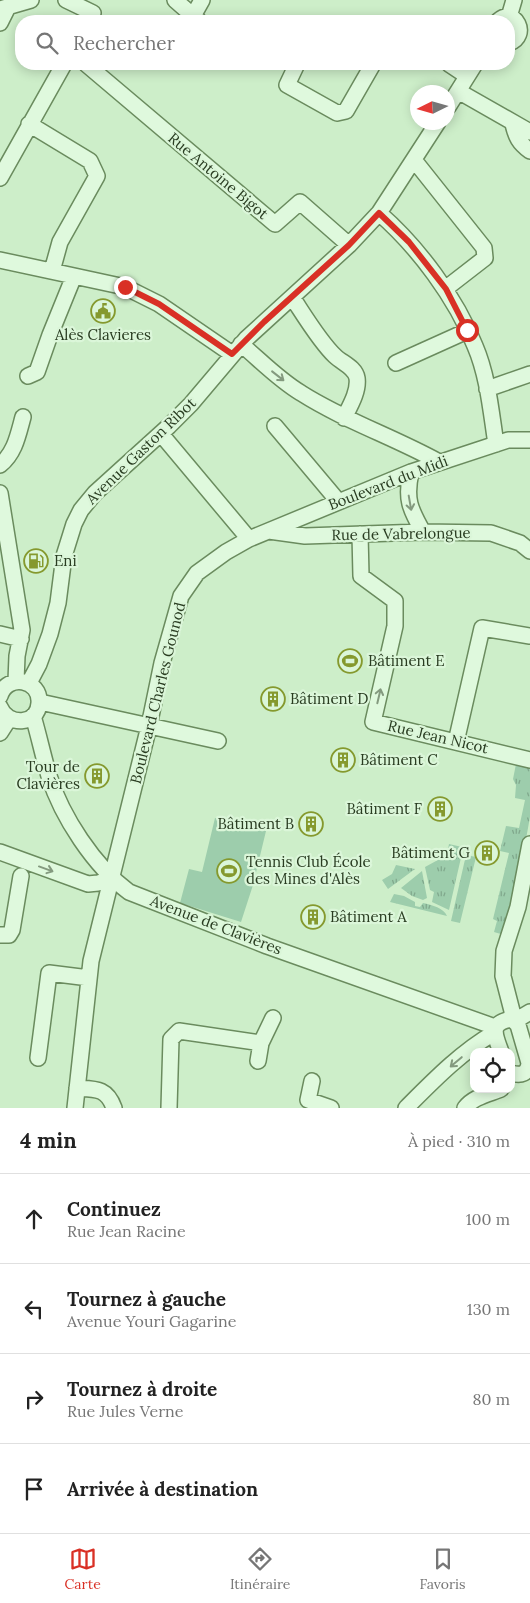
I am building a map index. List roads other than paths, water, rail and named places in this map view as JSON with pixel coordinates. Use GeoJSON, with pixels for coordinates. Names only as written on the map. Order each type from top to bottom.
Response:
{"type":"FeatureCollection","features":[{"type":"Feature","properties":{"kind":"street"},"geometry":{"type":"LineString","coordinates":[[0,23],[4,8],[31,0]]}},
{"type":"Feature","properties":{"kind":"street"},"geometry":{"type":"LineString","coordinates":[[66,0],[94,11]]}},
{"type":"Feature","properties":{"kind":"street"},"geometry":{"type":"LineString","coordinates":[[175,0],[192,15]]}},
{"type":"Feature","properties":{"kind":"street"},"geometry":{"type":"LineString","coordinates":[[197,15],[202,0]]}},
{"type":"Feature","properties":{"kind":"street"},"geometry":{"type":"LineString","coordinates":[[505,15],[514,0]]}},
{"type":"Feature","properties":{"kind":"street"},"geometry":{"type":"LineString","coordinates":[[515,21],[525,32],[515,41]]}},
{"type":"Feature","properties":{"kind":"street"},"geometry":{"type":"LineString","coordinates":[[0,178],[60,70]]}},
{"type":"Feature","properties":{"kind":"street","name":"Rue Antoine Bigot"},"geometry":{"type":"LineString","coordinates":[[93,70],[275,224],[300,202],[349,245]]}},
{"type":"Feature","properties":{"kind":"street"},"geometry":{"type":"LineString","coordinates":[[294,70],[287,84],[337,113],[346,111],[370,70]]}},
{"type":"Feature","properties":{"kind":"street"},"geometry":{"type":"LineString","coordinates":[[455,96],[471,70]]}},
{"type":"Feature","properties":{"kind":"street"},"geometry":{"type":"LineString","coordinates":[[458,91],[530,132]]}},
{"type":"Feature","properties":{"kind":"street"},"geometry":{"type":"LineString","coordinates":[[29,124],[90,160],[97,176],[60,242],[52,271]]}},
{"type":"Feature","properties":{"kind":"street"},"geometry":{"type":"LineString","coordinates":[[513,124],[515,136],[530,151]]}},
{"type":"Feature","properties":{"kind":"street","name":"Avenue Gaston Ribot"},"geometry":{"type":"LineString","coordinates":[[22,682],[39,664],[50,634],[58,603],[64,556],[74,524],[81,510],[96,493],[191,404],[236,349],[349,245],[379,213],[433,130]]}},
{"type":"Feature","properties":{"kind":"street"},"geometry":{"type":"LineString","coordinates":[[414,160],[486,253],[485,258],[446,289]]}},
{"type":"Feature","properties":{"kind":"street"},"geometry":{"type":"LineString","coordinates":[[379,213],[409,242],[446,289],[467,330],[477,352],[487,389],[496,444]]}},
{"type":"Feature","properties":{"kind":"street"},"geometry":{"type":"LineString","coordinates":[[0,260],[125,287],[144,296],[200,331],[236,349],[300,393],[344,418],[421,452],[439,462]]}},
{"type":"Feature","properties":{"kind":"street"},"geometry":{"type":"LineString","coordinates":[[28,376],[37,372],[74,276]]}},
{"type":"Feature","properties":{"kind":"street"},"geometry":{"type":"LineString","coordinates":[[292,297],[330,350],[353,370],[357,378],[354,396],[344,418]]}},
{"type":"Feature","properties":{"kind":"street"},"geometry":{"type":"LineString","coordinates":[[396,363],[467,330]]}},
{"type":"Feature","properties":{"kind":"street"},"geometry":{"type":"LineString","coordinates":[[487,389],[530,374]]}},
{"type":"Feature","properties":{"kind":"street"},"geometry":{"type":"LineString","coordinates":[[0,464],[7,459],[16,444],[23,417]]}},
{"type":"Feature","properties":{"kind":"street"},"geometry":{"type":"LineString","coordinates":[[275,426],[338,501]]}},
{"type":"Feature","properties":{"kind":"street"},"geometry":{"type":"LineString","coordinates":[[161,434],[249,539]]}},
{"type":"Feature","properties":{"kind":"street","name":"Boulevard du Midi"},"geometry":{"type":"LineString","coordinates":[[249,539],[338,501],[439,462],[508,440],[530,440]]}},
{"type":"Feature","properties":{"kind":"street"},"geometry":{"type":"LineString","coordinates":[[411,472],[408,485],[409,503],[412,514],[423,532]]}},
{"type":"Feature","properties":{"kind":"street"},"geometry":{"type":"LineString","coordinates":[[0,493],[22,630],[17,656],[22,682]]}},
{"type":"Feature","properties":{"kind":"street","name":"Rue de Vabrelongue"},"geometry":{"type":"LineString","coordinates":[[268,531],[305,536],[423,532],[491,533],[529,547]]}},
{"type":"Feature","properties":{"kind":"street","name":"Rue Jean Nicot"},"geometry":{"type":"LineString","coordinates":[[360,534],[361,576],[395,601],[395,626],[373,722],[530,760]]}},
{"type":"Feature","properties":{"kind":"street","name":"Boulevard Charles Gounod"},"geometry":{"type":"LineString","coordinates":[[75,1108],[91,961],[113,878],[162,663],[181,596],[197,573],[226,552],[249,539]]}},
{"type":"Feature","properties":{"kind":"street"},"geometry":{"type":"LineString","coordinates":[[456,742],[482,628],[530,636]]}},
{"type":"Feature","properties":{"kind":"street"},"geometry":{"type":"LineString","coordinates":[[0,634],[21,640]]}},
{"type":"Feature","properties":{"kind":"street"},"geometry":{"type":"LineString","coordinates":[[0,733],[2,701],[7,685],[22,682],[37,691],[40,702],[33,716],[20,722],[2,701]]}},
{"type":"Feature","properties":{"kind":"street"},"geometry":{"type":"LineString","coordinates":[[40,702],[218,741]]}},
{"type":"Feature","properties":{"kind":"street","name":"Avenue de Clavières"},"geometry":{"type":"LineString","coordinates":[[33,716],[50,777],[64,812],[87,849],[113,878],[129,892],[495,1030]]}},
{"type":"Feature","properties":{"kind":"street"},"geometry":{"type":"LineString","coordinates":[[519,1077],[528,1070],[530,1063],[518,1025],[513,1020],[503,976],[504,951],[528,867],[530,844]]}},
{"type":"Feature","properties":{"kind":"street"},"geometry":{"type":"LineString","coordinates":[[0,852],[88,884],[113,878]]}},
{"type":"Feature","properties":{"kind":"street"},"geometry":{"type":"LineString","coordinates":[[0,935],[9,935],[12,930],[21,876]]}},
{"type":"Feature","properties":{"kind":"street"},"geometry":{"type":"LineString","coordinates":[[38,1058],[49,973],[89,978]]}},
{"type":"Feature","properties":{"kind":"street"},"geometry":{"type":"LineString","coordinates":[[406,1108],[434,1080],[495,1030],[499,1023],[513,1020],[530,1012]]}},
{"type":"Feature","properties":{"kind":"street"},"geometry":{"type":"LineString","coordinates":[[258,1061],[261,1043],[273,1018]]}},
{"type":"Feature","properties":{"kind":"street"},"geometry":{"type":"LineString","coordinates":[[495,1030],[500,1048]]}},
{"type":"Feature","properties":{"kind":"street"},"geometry":{"type":"LineString","coordinates":[[169,1108],[171,1039],[179,1031],[261,1043]]}},
{"type":"Feature","properties":{"kind":"street"},"geometry":{"type":"LineString","coordinates":[[312,1081],[308,1100],[332,1108]]}},
{"type":"Feature","properties":{"kind":"street"},"geometry":{"type":"LineString","coordinates":[[77,1088],[103,1091],[111,1098],[114,1108]]}},
{"type":"Feature","properties":{"kind":"street"},"geometry":{"type":"LineString","coordinates":[[465,1108],[477,1098],[490,1093]]}},
{"type":"Feature","properties":{"kind":"place","name":"Alès Clavieres"},"geometry":{"type":"Point","coordinates":[103,311]}},
{"type":"Feature","properties":{"kind":"place","name":"Eni"},"geometry":{"type":"Point","coordinates":[36,561]}},
{"type":"Feature","properties":{"kind":"place","name":"Bâtiment E"},"geometry":{"type":"Point","coordinates":[350,661]}},
{"type":"Feature","properties":{"kind":"place","name":"Bâtiment D"},"geometry":{"type":"Point","coordinates":[273,699]}},
{"type":"Feature","properties":{"kind":"place","name":"Bâtiment C"},"geometry":{"type":"Point","coordinates":[343,760]}},
{"type":"Feature","properties":{"kind":"place","name":"Tour de Clavières"},"geometry":{"type":"Point","coordinates":[97,776]}},
{"type":"Feature","properties":{"kind":"place","name":"Bâtiment F"},"geometry":{"type":"Point","coordinates":[440,809]}},
{"type":"Feature","properties":{"kind":"place","name":"Bâtiment B"},"geometry":{"type":"Point","coordinates":[311,824]}},
{"type":"Feature","properties":{"kind":"place","name":"Bâtiment G"},"geometry":{"type":"Point","coordinates":[487,853]}},
{"type":"Feature","properties":{"kind":"place","name":"Tennis Club École des Mines d'Alès"},"geometry":{"type":"Point","coordinates":[229,871]}},
{"type":"Feature","properties":{"kind":"place","name":"Bâtiment A"},"geometry":{"type":"Point","coordinates":[313,917]}}]}
